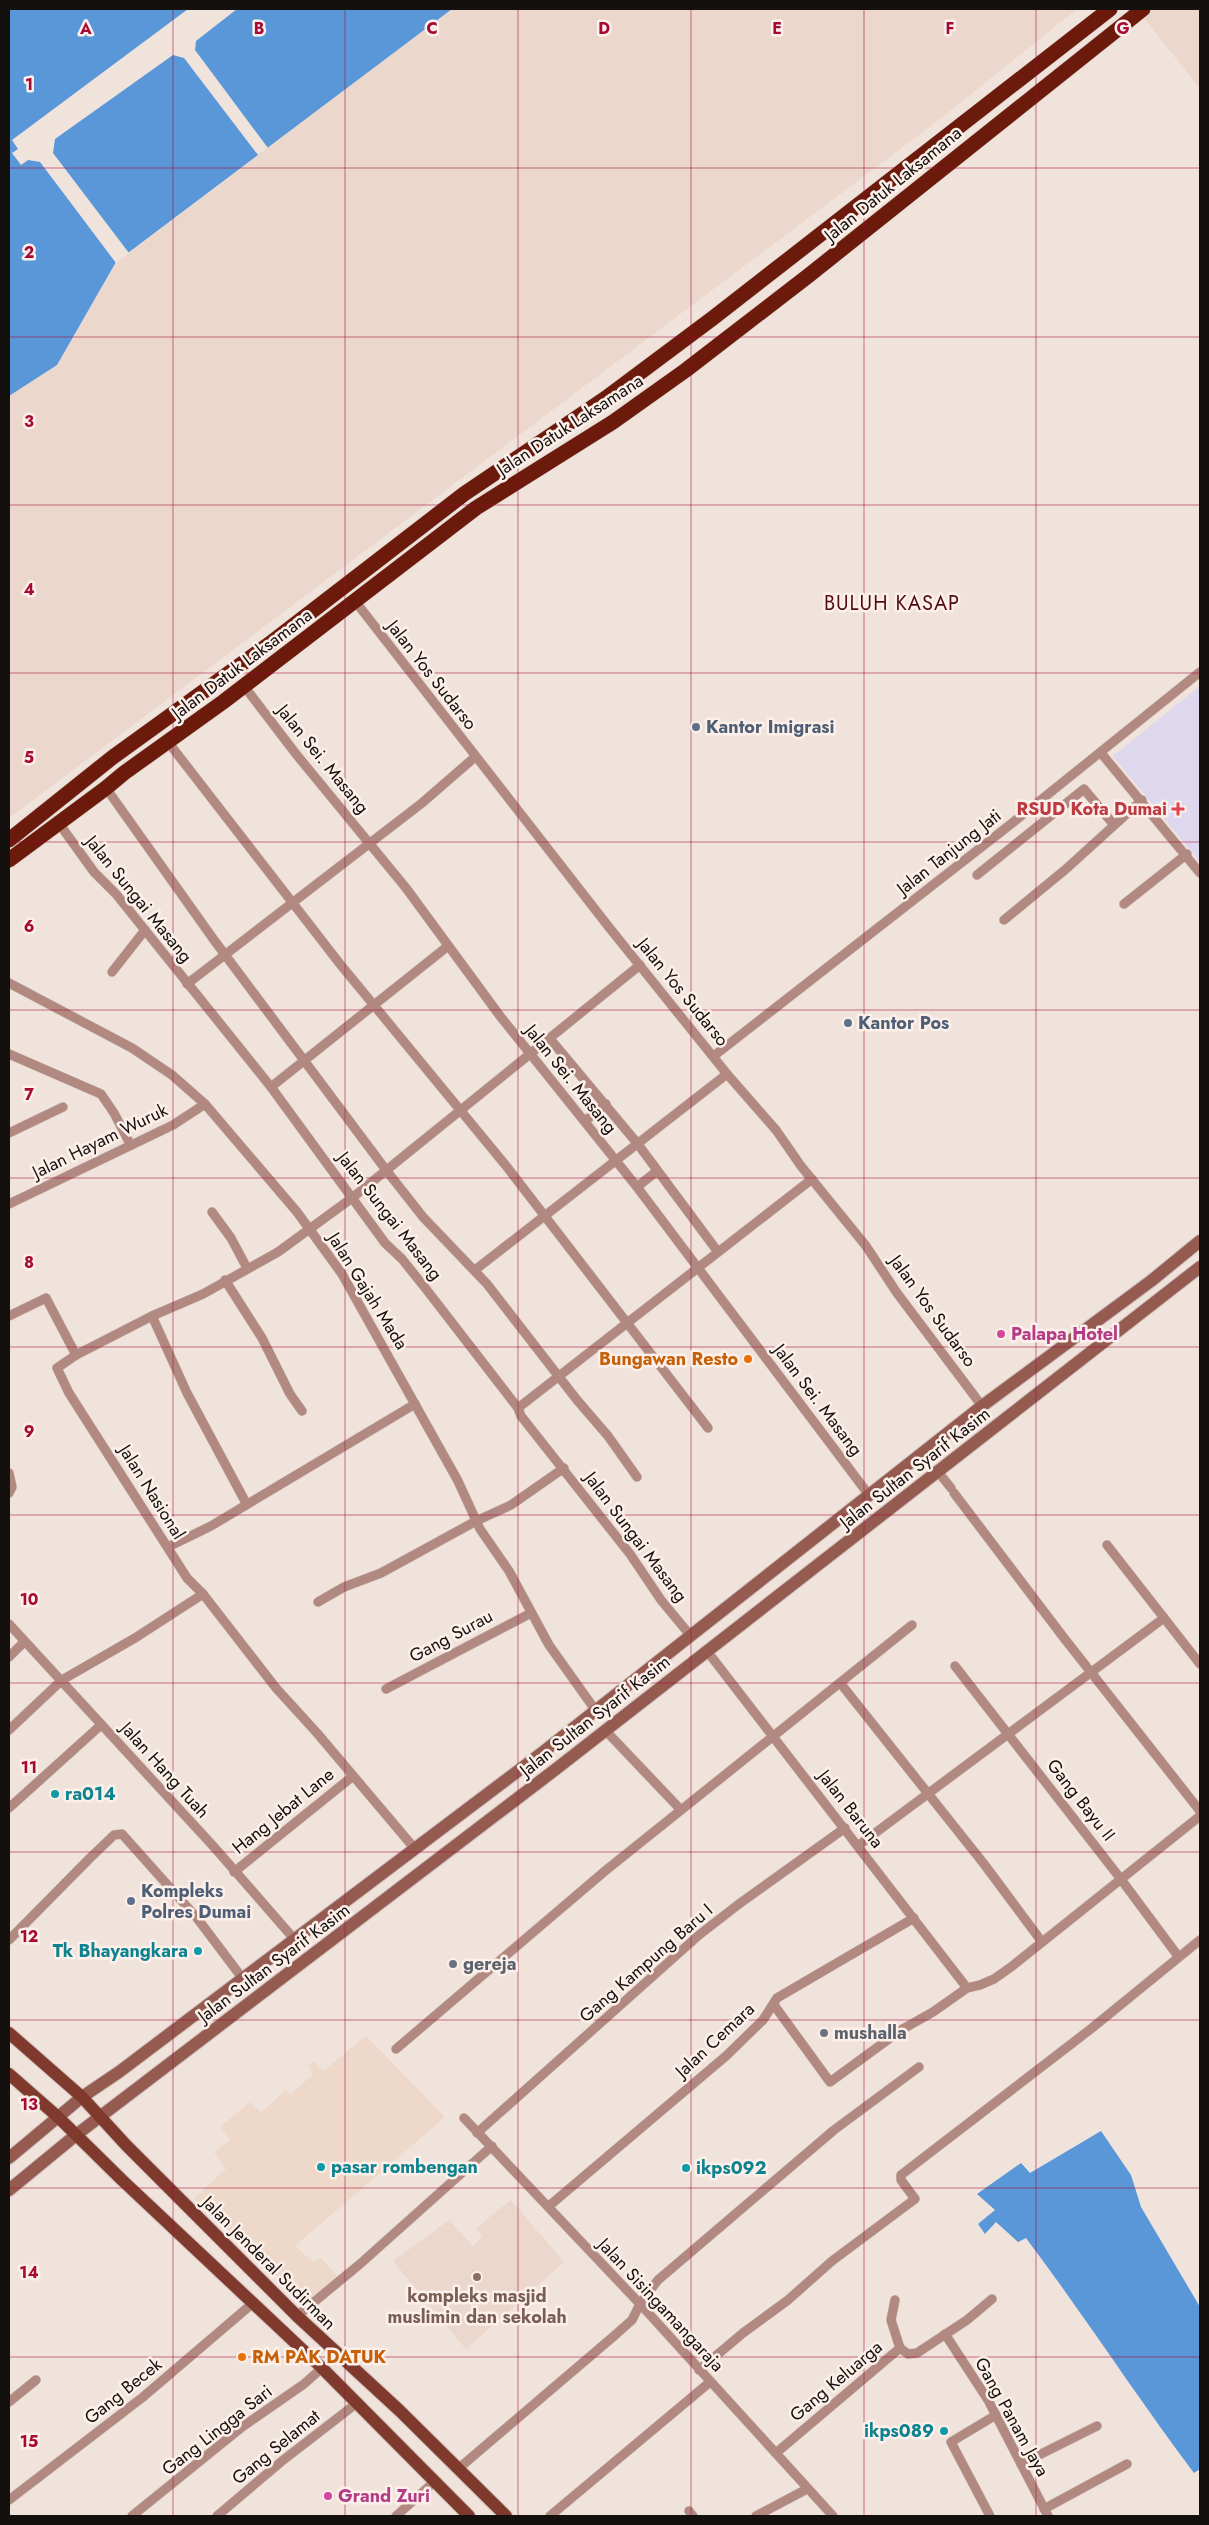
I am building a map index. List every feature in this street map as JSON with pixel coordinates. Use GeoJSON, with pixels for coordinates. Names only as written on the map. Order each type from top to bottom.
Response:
{"type":"FeatureCollection","features":[{"type":"Feature","properties":{"kind":"highway","name":"Jalan Datuk Laksamana"},"geometry":{"type":"LineString","coordinates":[[9,840],[114,757],[272,642],[464,494],[606,398],[705,324],[1110,9]]}},
{"type":"Feature","properties":{"kind":"highway","name":"Jalan Datuk Laksamana"},"geometry":{"type":"LineString","coordinates":[[9,860],[244,686],[476,508],[613,422],[686,370],[808,276],[1143,9]]}},
{"type":"Feature","properties":{"kind":"highway"},"geometry":{"type":"LineString","coordinates":[[464,494],[476,508]]}},
{"type":"Feature","properties":{"kind":"highway"},"geometry":{"type":"LineString","coordinates":[[114,757],[124,773]]}},
{"type":"Feature","properties":{"kind":"main road","name":"Jalan Jenderal Sudirman"},"geometry":{"type":"LineString","coordinates":[[9,2034],[82,2097],[297,2316],[400,2412],[506,2516]]}},
{"type":"Feature","properties":{"kind":"main road"},"geometry":{"type":"LineString","coordinates":[[9,2074],[58,2117],[322,2368],[469,2516]]}},
{"type":"Feature","properties":{"kind":"street","name":"Jalan Yos Sudarso"},"geometry":{"type":"LineString","coordinates":[[355,601],[475,757],[640,965],[714,1055],[727,1074],[776,1130],[812,1179],[866,1246],[897,1293],[982,1406]]}},
{"type":"Feature","properties":{"kind":"street","name":"Jalan Tanjung Jati"},"geometry":{"type":"LineString","coordinates":[[714,1055],[1101,753],[1200,672]]}},
{"type":"Feature","properties":{"kind":"street","name":"Jalan Sei. Masang"},"geometry":{"type":"LineString","coordinates":[[244,686],[369,844],[531,1055],[637,1187],[869,1495]]}},
{"type":"Feature","properties":{"kind":"street"},"geometry":{"type":"LineString","coordinates":[[168,742],[374,1006],[462,1110],[708,1428]]}},
{"type":"Feature","properties":{"kind":"street"},"geometry":{"type":"LineString","coordinates":[[1101,753],[1187,854],[1200,873]]}},
{"type":"Feature","properties":{"kind":"street"},"geometry":{"type":"LineString","coordinates":[[187,984],[422,804],[475,757]]}},
{"type":"Feature","properties":{"kind":"street"},"geometry":{"type":"LineString","coordinates":[[106,788],[386,1170],[423,1216],[475,1270],[558,1376],[608,1436],[637,1477]]}},
{"type":"Feature","properties":{"kind":"street"},"geometry":{"type":"LineString","coordinates":[[977,875],[1084,789],[1114,825]]}},
{"type":"Feature","properties":{"kind":"street"},"geometry":{"type":"LineString","coordinates":[[1004,920],[1066,869],[1142,800]]}},
{"type":"Feature","properties":{"kind":"street","name":"Jalan Sungai Masang"},"geometry":{"type":"LineString","coordinates":[[58,822],[94,872],[116,894],[271,1087],[384,1242],[402,1258],[690,1635]]}},
{"type":"Feature","properties":{"kind":"street"},"geometry":{"type":"LineString","coordinates":[[1124,904],[1187,854]]}},
{"type":"Feature","properties":{"kind":"street"},"geometry":{"type":"LineString","coordinates":[[112,972],[145,930]]}},
{"type":"Feature","properties":{"kind":"street"},"geometry":{"type":"LineString","coordinates":[[271,1087],[448,946]]}},
{"type":"Feature","properties":{"kind":"street","name":"Jalan Nasional"},"geometry":{"type":"LineString","coordinates":[[415,1849],[352,1776],[318,1733],[276,1688],[203,1594],[188,1578],[61,1380],[57,1368],[76,1355],[152,1316],[181,1305],[278,1252],[352,1198],[551,1040],[640,965]]}},
{"type":"Feature","properties":{"kind":"street","name":"Jalan Gajah Mada"},"geometry":{"type":"LineString","coordinates":[[9,983],[150,1059],[172,1075],[205,1104],[266,1174],[310,1229],[342,1274],[458,1481],[476,1520],[509,1571],[549,1645],[596,1711]]}},
{"type":"Feature","properties":{"kind":"street"},"geometry":{"type":"LineString","coordinates":[[551,1040],[606,1104],[718,1252]]}},
{"type":"Feature","properties":{"kind":"street"},"geometry":{"type":"LineString","coordinates":[[9,1054],[101,1094],[114,1113],[130,1144]]}},
{"type":"Feature","properties":{"kind":"street"},"geometry":{"type":"LineString","coordinates":[[475,1270],[727,1074]]}},
{"type":"Feature","properties":{"kind":"street","name":"Jalan Hayam Wuruk"},"geometry":{"type":"LineString","coordinates":[[9,1204],[110,1156],[130,1144],[173,1125],[205,1104]]}},
{"type":"Feature","properties":{"kind":"street"},"geometry":{"type":"LineString","coordinates":[[585,1120],[606,1104]]}},
{"type":"Feature","properties":{"kind":"street"},"geometry":{"type":"LineString","coordinates":[[9,1133],[63,1107]]}},
{"type":"Feature","properties":{"kind":"street"},"geometry":{"type":"LineString","coordinates":[[637,1187],[657,1172]]}},
{"type":"Feature","properties":{"kind":"street"},"geometry":{"type":"LineString","coordinates":[[518,1408],[812,1179]]}},
{"type":"Feature","properties":{"kind":"street"},"geometry":{"type":"LineString","coordinates":[[212,1212],[231,1238],[247,1268]]}},
{"type":"Feature","properties":{"kind":"street","name":"Jalan Sultan Syarif Kasim"},"geometry":{"type":"LineString","coordinates":[[9,2158],[82,2097],[295,1940],[596,1711],[982,1406],[1151,1281],[1200,1241]]}},
{"type":"Feature","properties":{"kind":"street","name":"Jalan Sultan Syarif Kasim"},"geometry":{"type":"LineString","coordinates":[[9,2190],[76,2135],[605,1730],[939,1472],[1200,1267]]}},
{"type":"Feature","properties":{"kind":"street"},"geometry":{"type":"LineString","coordinates":[[226,1280],[262,1338],[290,1394],[302,1411]]}},
{"type":"Feature","properties":{"kind":"street"},"geometry":{"type":"LineString","coordinates":[[9,1316],[46,1298],[76,1355]]}},
{"type":"Feature","properties":{"kind":"street"},"geometry":{"type":"LineString","coordinates":[[152,1316],[187,1393],[246,1503]]}},
{"type":"Feature","properties":{"kind":"street"},"geometry":{"type":"LineString","coordinates":[[168,1548],[210,1526],[415,1404]]}},
{"type":"Feature","properties":{"kind":"street"},"geometry":{"type":"LineString","coordinates":[[318,1602],[344,1587],[381,1573],[476,1520],[511,1506],[564,1468]]}},
{"type":"Feature","properties":{"kind":"street"},"geometry":{"type":"LineString","coordinates":[[939,1472],[1090,1672],[1200,1811]]}},
{"type":"Feature","properties":{"kind":"street"},"geometry":{"type":"LineString","coordinates":[[9,1473],[12,1487],[9,1493]]}},
{"type":"Feature","properties":{"kind":"street"},"geometry":{"type":"LineString","coordinates":[[1107,1545],[1200,1664]]}},
{"type":"Feature","properties":{"kind":"street"},"geometry":{"type":"LineString","coordinates":[[9,1730],[62,1680],[135,1638],[203,1594]]}},
{"type":"Feature","properties":{"kind":"street","name":"Gang Surau"},"geometry":{"type":"LineString","coordinates":[[386,1689],[531,1612]]}},
{"type":"Feature","properties":{"kind":"street"},"geometry":{"type":"LineString","coordinates":[[859,1845],[1164,1618]]}},
{"type":"Feature","properties":{"kind":"street","name":"Jalan Hang Tuah"},"geometry":{"type":"LineString","coordinates":[[9,1624],[62,1680],[295,1940]]}},
{"type":"Feature","properties":{"kind":"street"},"geometry":{"type":"LineString","coordinates":[[396,2049],[605,1871],[774,1735],[841,1684],[912,1625]]}},
{"type":"Feature","properties":{"kind":"street"},"geometry":{"type":"LineString","coordinates":[[9,1658],[24,1642]]}},
{"type":"Feature","properties":{"kind":"street","name":"Jalan Baruna"},"geometry":{"type":"LineString","coordinates":[[707,1650],[859,1845],[967,1988]]}},
{"type":"Feature","properties":{"kind":"street","name":"Gang Bayu II"},"geometry":{"type":"LineString","coordinates":[[955,1666],[1120,1878],[1178,1956]]}},
{"type":"Feature","properties":{"kind":"street"},"geometry":{"type":"LineString","coordinates":[[841,1684],[928,1793],[1042,1942]]}},
{"type":"Feature","properties":{"kind":"street"},"geometry":{"type":"LineString","coordinates":[[9,1808],[102,1725]]}},
{"type":"Feature","properties":{"kind":"street"},"geometry":{"type":"LineString","coordinates":[[605,1730],[681,1810]]}},
{"type":"Feature","properties":{"kind":"street","name":"Hang Jebat Lane"},"geometry":{"type":"LineString","coordinates":[[234,1872],[352,1776]]}},
{"type":"Feature","properties":{"kind":"street"},"geometry":{"type":"LineString","coordinates":[[774,2005],[830,2082],[901,2030],[934,2012],[967,1988],[994,1979],[1200,1816]]}},
{"type":"Feature","properties":{"kind":"street","name":"Gang Kampung Baru I"},"geometry":{"type":"LineString","coordinates":[[476,2133],[699,1935],[845,1828]]}},
{"type":"Feature","properties":{"kind":"street"},"geometry":{"type":"LineString","coordinates":[[9,1940],[90,1858],[119,1833],[154,1868],[197,1918],[243,1979]]}},
{"type":"Feature","properties":{"kind":"street","name":"Jalan Cemara"},"geometry":{"type":"LineString","coordinates":[[549,2206],[726,2056],[763,2020],[777,1998],[914,1918]]}},
{"type":"Feature","properties":{"kind":"street"},"geometry":{"type":"LineString","coordinates":[[699,2370],[749,2328],[788,2300],[832,2262],[915,2199],[901,2180],[900,2175],[1092,2028],[1200,1940]]}},
{"type":"Feature","properties":{"kind":"street"},"geometry":{"type":"LineString","coordinates":[[458,2469],[632,2320],[647,2292],[658,2280],[855,2113],[919,2067]]}},
{"type":"Feature","properties":{"kind":"street","name":"Jalan Sisingamangaraja"},"geometry":{"type":"LineString","coordinates":[[464,2118],[476,2133],[492,2146],[641,2305],[833,2516]]}},
{"type":"Feature","properties":{"kind":"street"},"geometry":{"type":"LineString","coordinates":[[297,2316],[360,2264],[492,2146]]}},
{"type":"Feature","properties":{"kind":"street","name":"Gang Keluarga"},"geometry":{"type":"LineString","coordinates":[[776,2453],[900,2348],[908,2354],[912,2354],[946,2334],[992,2299]]}},
{"type":"Feature","properties":{"kind":"street"},"geometry":{"type":"LineString","coordinates":[[895,2300],[891,2320],[900,2348]]}},
{"type":"Feature","properties":{"kind":"street","name":"Gang Becek"},"geometry":{"type":"LineString","coordinates":[[9,2500],[143,2398],[253,2303]]}},
{"type":"Feature","properties":{"kind":"street","name":"Gang Panam Jaya"},"geometry":{"type":"LineString","coordinates":[[946,2334],[996,2415],[1046,2512]]}},
{"type":"Feature","properties":{"kind":"street","name":"Gang Lingga Sari"},"geometry":{"type":"LineString","coordinates":[[132,2516],[242,2427],[304,2384],[322,2368]]}},
{"type":"Feature","properties":{"kind":"street"},"geometry":{"type":"LineString","coordinates":[[9,2402],[36,2380]]}},
{"type":"Feature","properties":{"kind":"street"},"geometry":{"type":"LineString","coordinates":[[550,2516],[710,2382]]}},
{"type":"Feature","properties":{"kind":"street","name":"Gang Selamat"},"geometry":{"type":"LineString","coordinates":[[216,2516],[282,2461],[357,2403]]}},
{"type":"Feature","properties":{"kind":"street"},"geometry":{"type":"LineString","coordinates":[[990,2516],[950,2442],[996,2415]]}},
{"type":"Feature","properties":{"kind":"street"},"geometry":{"type":"LineString","coordinates":[[1021,2464],[1097,2426]]}},
{"type":"Feature","properties":{"kind":"street"},"geometry":{"type":"LineString","coordinates":[[1046,2512],[1127,2464]]}},
{"type":"Feature","properties":{"kind":"street"},"geometry":{"type":"LineString","coordinates":[[396,2516],[434,2482]]}},
{"type":"Feature","properties":{"kind":"street"},"geometry":{"type":"LineString","coordinates":[[756,2516],[807,2489]]}},
{"type":"Feature","properties":{"kind":"shaded area"},"geometry":{"type":"Polygon","coordinates":[[[452,9],[1077,9],[944,116],[9,818],[9,396],[57,365],[116,263],[452,9]]]}},
{"type":"Feature","properties":{"kind":"shaded area"},"geometry":{"type":"Polygon","coordinates":[[[1135,9],[1200,9],[1200,89],[1152,28],[1135,9]]]}},
{"type":"Feature","properties":{"kind":"shaded area","name":"RSUD Kota Dumai"},"geometry":{"type":"Polygon","coordinates":[[[1200,686],[1200,862],[1113,756],[1200,686]]]}},
{"type":"Feature","properties":{"kind":"shaded area"},"geometry":{"type":"Polygon","coordinates":[[[366,2036],[445,2117],[295,2246],[313,2262],[321,2258],[341,2280],[310,2307],[194,2198],[226,2169],[214,2152],[230,2140],[220,2127],[250,2102],[261,2112],[286,2090],[290,2094],[313,2075],[308,2066],[314,2061],[323,2071],[366,2036]]]}},
{"type":"Feature","properties":{"kind":"shaded area","name":"kompleks masjid muslimin dan sekolah"},"geometry":{"type":"Polygon","coordinates":[[[511,2200],[564,2262],[466,2349],[393,2261],[449,2220],[473,2246],[482,2237],[476,2228],[511,2200]]]}},
{"type":"Feature","properties":{"kind":"water"},"geometry":{"type":"Polygon","coordinates":[[[9,9],[452,9],[116,262],[57,365],[9,396],[9,9]]]}},
{"type":"Feature","properties":{"kind":"water"},"geometry":{"type":"Polygon","coordinates":[[[1101,2131],[1131,2175],[1141,2207],[1200,2307],[1200,2469],[1194,2473],[1026,2238],[1018,2242],[996,2222],[985,2234],[978,2224],[995,2210],[977,2194],[1021,2163],[1030,2173],[1101,2131]]]}},
{"type":"Feature","properties":{"kind":"pier"},"geometry":{"type":"Polygon","coordinates":[[[188,9],[237,9],[196,41],[195,50],[268,148],[258,155],[184,58],[173,55],[55,139],[53,153],[129,253],[116,263],[40,162],[28,160],[21,165],[12,153],[18,149],[12,140],[188,9]]]}},
{"type":"Feature","properties":{"kind":"place","name":"Kantor Imigrasi"},"geometry":{"type":"Point","coordinates":[696,727]}},
{"type":"Feature","properties":{"kind":"place","name":"RSUD Kota Dumai"},"geometry":{"type":"Point","coordinates":[1178,809]}},
{"type":"Feature","properties":{"kind":"place","name":"Kantor Pos"},"geometry":{"type":"Point","coordinates":[848,1023]}},
{"type":"Feature","properties":{"kind":"place","name":"Palapa Hotel"},"geometry":{"type":"Point","coordinates":[1001,1334]}},
{"type":"Feature","properties":{"kind":"place","name":"Bungawan Resto"},"geometry":{"type":"Point","coordinates":[748,1359]}},
{"type":"Feature","properties":{"kind":"place","name":"ra014"},"geometry":{"type":"Point","coordinates":[55,1794]}},
{"type":"Feature","properties":{"kind":"place","name":"Kompleks Polres Dumai"},"geometry":{"type":"Point","coordinates":[131,1901]}},
{"type":"Feature","properties":{"kind":"place","name":"Tk Bhayangkara"},"geometry":{"type":"Point","coordinates":[198,1951]}},
{"type":"Feature","properties":{"kind":"place","name":"gereja"},"geometry":{"type":"Point","coordinates":[453,1964]}},
{"type":"Feature","properties":{"kind":"place","name":"mushalla"},"geometry":{"type":"Point","coordinates":[824,2033]}},
{"type":"Feature","properties":{"kind":"place","name":"pasar rombengan"},"geometry":{"type":"Point","coordinates":[321,2167]}},
{"type":"Feature","properties":{"kind":"place","name":"ikps092"},"geometry":{"type":"Point","coordinates":[686,2168]}},
{"type":"Feature","properties":{"kind":"place","name":"kompleks masjid muslimin dan sekolah"},"geometry":{"type":"Point","coordinates":[477,2277]}},
{"type":"Feature","properties":{"kind":"place","name":"RM PAK DATUK"},"geometry":{"type":"Point","coordinates":[242,2357]}},
{"type":"Feature","properties":{"kind":"place","name":"ikps089"},"geometry":{"type":"Point","coordinates":[944,2431]}},
{"type":"Feature","properties":{"kind":"place","name":"Grand Zuri"},"geometry":{"type":"Point","coordinates":[328,2496]}},
{"type":"Feature","properties":{"kind":"district","name":"BULUH KASAP"},"geometry":{"type":"Point","coordinates":[892,603]}}]}
